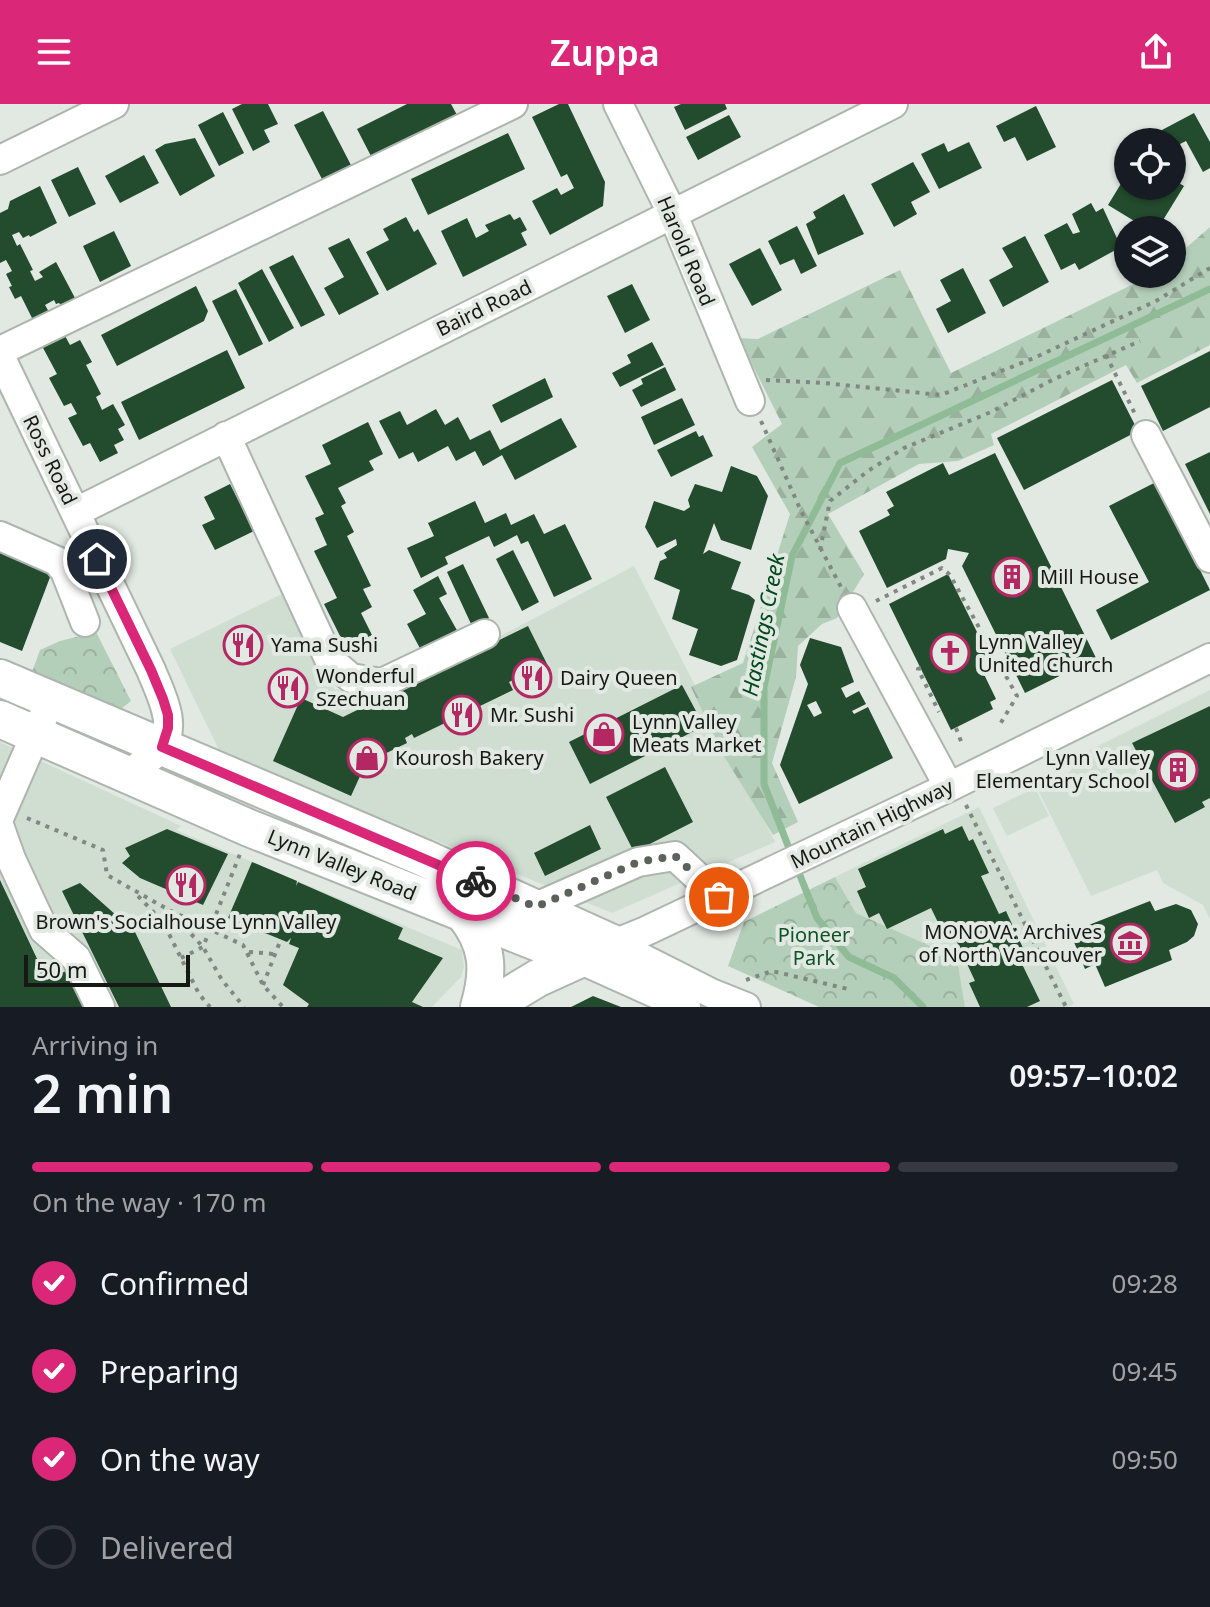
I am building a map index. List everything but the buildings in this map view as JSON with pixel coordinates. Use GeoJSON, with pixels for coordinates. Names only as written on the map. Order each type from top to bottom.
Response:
{"type":"FeatureCollection","features":[{"type":"Feature","properties":{"kind":"main road","name":"Lynn Valley Road"},"geometry":{"type":"LineString","coordinates":[[0,678],[536,907],[614,944]]}},
{"type":"Feature","properties":{"kind":"main road","name":"Lynn Valley Road"},"geometry":{"type":"LineString","coordinates":[[0,719],[130,773],[249,828],[579,959]]}},
{"type":"Feature","properties":{"kind":"main road"},"geometry":{"type":"LineString","coordinates":[[464,914],[481,938],[485,957],[485,984],[479,1007]]}},
{"type":"Feature","properties":{"kind":"main road","name":"Mountain Highway"},"geometry":{"type":"LineString","coordinates":[[490,1007],[538,978],[614,944]]}},
{"type":"Feature","properties":{"kind":"street"},"geometry":{"type":"LineString","coordinates":[[0,160],[114,104]]}},
{"type":"Feature","properties":{"kind":"street"},"geometry":{"type":"LineString","coordinates":[[0,354],[513,104]]}},
{"type":"Feature","properties":{"kind":"street","name":"Harold Road"},"geometry":{"type":"LineString","coordinates":[[618,104],[673,215],[744,390]]}},
{"type":"Feature","properties":{"kind":"street","name":"Baird Road"},"geometry":{"type":"LineString","coordinates":[[76,512],[893,104]]}},
{"type":"Feature","properties":{"kind":"street","name":"Ross Road"},"geometry":{"type":"LineString","coordinates":[[0,354],[163,699],[168,728],[162,747]]}},
{"type":"Feature","properties":{"kind":"street"},"geometry":{"type":"LineString","coordinates":[[1146,435],[1210,558]]}},
{"type":"Feature","properties":{"kind":"street"},"geometry":{"type":"LineString","coordinates":[[226,436],[329,659],[351,678],[382,683],[485,634]]}},
{"type":"Feature","properties":{"kind":"street"},"geometry":{"type":"LineString","coordinates":[[0,536],[57,561],[65,571],[85,622]]}},
{"type":"Feature","properties":{"kind":"street"},"geometry":{"type":"LineString","coordinates":[[853,610],[958,796]]}},
{"type":"Feature","properties":{"kind":"street","name":"Mountain Highway"},"geometry":{"type":"LineString","coordinates":[[614,944],[817,850],[958,796],[1210,658]]}},
{"type":"Feature","properties":{"kind":"street"},"geometry":{"type":"LineString","coordinates":[[14,817],[35,734],[51,700]]}},
{"type":"Feature","properties":{"kind":"street"},"geometry":{"type":"LineString","coordinates":[[130,773],[162,747]]}},
{"type":"Feature","properties":{"kind":"street"},"geometry":{"type":"LineString","coordinates":[[0,828],[44,930],[76,958],[100,1007]]}},
{"type":"Feature","properties":{"kind":"street"},"geometry":{"type":"LineString","coordinates":[[536,907],[638,862],[675,856],[719,897]]}},
{"type":"Feature","properties":{"kind":"street","name":"Lynn Valley Road"},"geometry":{"type":"LineString","coordinates":[[614,944],[741,995]]}},
{"type":"Feature","properties":{"kind":"street","name":"Lynn Valley Road"},"geometry":{"type":"LineString","coordinates":[[579,959],[686,1007]]}},
{"type":"Feature","properties":{"kind":"path"},"geometry":{"type":"LineString","coordinates":[[999,726],[1017,696],[950,575],[942,568],[853,610],[820,550],[767,431],[744,390],[824,383],[941,395],[1034,358],[1156,301],[1210,268]]}},
{"type":"Feature","properties":{"kind":"path"},"geometry":{"type":"LineString","coordinates":[[820,550],[830,501],[868,471],[917,442],[991,412],[1054,379],[1140,341]]}},
{"type":"Feature","properties":{"kind":"path"},"geometry":{"type":"LineString","coordinates":[[1106,355],[1146,435]]}},
{"type":"Feature","properties":{"kind":"path"},"geometry":{"type":"LineString","coordinates":[[921,668],[918,669],[944,721]]}},
{"type":"Feature","properties":{"kind":"path"},"geometry":{"type":"LineString","coordinates":[[950,734],[959,745],[956,728]]}},
{"type":"Feature","properties":{"kind":"path"},"geometry":{"type":"LineString","coordinates":[[958,796],[1066,1007]]}},
{"type":"Feature","properties":{"kind":"path"},"geometry":{"type":"LineString","coordinates":[[14,817],[103,850],[107,875],[134,892],[243,945],[263,985],[280,1006]]}},
{"type":"Feature","properties":{"kind":"path"},"geometry":{"type":"LineString","coordinates":[[181,958],[203,947],[241,852]]}},
{"type":"Feature","properties":{"kind":"path"},"geometry":{"type":"LineString","coordinates":[[134,892],[163,922],[199,994],[210,1007]]}},
{"type":"Feature","properties":{"kind":"path"},"geometry":{"type":"LineString","coordinates":[[163,922],[169,910]]}},
{"type":"Feature","properties":{"kind":"path"},"geometry":{"type":"LineString","coordinates":[[169,910],[203,947],[222,980],[244,1007]]}},
{"type":"Feature","properties":{"kind":"path"},"geometry":{"type":"LineString","coordinates":[[263,985],[281,939]]}},
{"type":"Feature","properties":{"kind":"path"},"geometry":{"type":"LineString","coordinates":[[249,952],[274,954]]}},
{"type":"Feature","properties":{"kind":"path"},"geometry":{"type":"LineString","coordinates":[[741,995],[772,971],[852,990]]}},
{"type":"Feature","properties":{"kind":"shaded area"},"geometry":{"type":"Polygon","coordinates":[[[634,566],[775,842],[612,913],[220,752],[170,649],[284,593],[335,690],[392,693],[634,566]]]}},
{"type":"Feature","properties":{"kind":"shaded area"},"geometry":{"type":"Polygon","coordinates":[[[1210,690],[1210,919],[1203,905],[1163,883],[1157,870],[1091,896],[1037,788],[1071,771],[1076,757],[1210,690]]]}},
{"type":"Feature","properties":{"kind":"shaded area"},"geometry":{"type":"Polygon","coordinates":[[[0,742],[181,826],[176,830],[462,950],[464,967],[461,977],[432,1007],[0,1007],[0,742]]]}},
{"type":"Feature","properties":{"kind":"shaded area"},"geometry":{"type":"Polygon","coordinates":[[[1035,788],[1049,816],[1007,836],[993,808],[1035,788]]]}},
{"type":"Feature","properties":{"kind":"shaded area"},"geometry":{"type":"Polygon","coordinates":[[[979,807],[1074,1004],[1068,1007],[965,1007],[957,958],[856,913],[835,877],[979,807]]]}},
{"type":"Feature","properties":{"kind":"green space"},"geometry":{"type":"Polygon","coordinates":[[[1210,227],[1210,345],[1137,383],[1126,365],[991,434],[994,445],[958,461],[919,464],[828,514],[864,574],[837,618],[822,624],[798,646],[796,677],[772,763],[798,822],[773,835],[722,753],[691,687],[743,663],[790,514],[752,447],[782,424],[739,338],[758,339],[900,270],[951,373],[1125,288],[1186,288],[1186,248],[1210,227]]]}},
{"type":"Feature","properties":{"kind":"green space"},"geometry":{"type":"Polygon","coordinates":[[[96,632],[131,701],[121,709],[104,712],[32,672],[40,650],[60,641],[96,632]]]}},
{"type":"Feature","properties":{"kind":"green space","name":"Pioneer Park"},"geometry":{"type":"Polygon","coordinates":[[[835,877],[856,913],[957,958],[965,1007],[819,1007],[728,966],[744,922],[835,877]]]}},
{"type":"Feature","properties":{"kind":"waterway","name":"Hastings Creek"},"geometry":{"type":"LineString","coordinates":[[792,856],[764,784],[764,687],[792,556],[840,463],[1210,289]]}},
{"type":"Feature","properties":{"kind":"waterway","name":"Hastings Creek"},"geometry":{"type":"LineString","coordinates":[[797,868],[817,918],[849,957],[894,978],[923,1007]]}},
{"type":"Feature","properties":{"kind":"way so far"},"geometry":{"type":"LineString","coordinates":[[476,881],[536,907],[638,862],[675,856],[719,897]]}},
{"type":"Feature","properties":{"kind":"place","name":"Mill House"},"geometry":{"type":"Point","coordinates":[1012,577]}},
{"type":"Feature","properties":{"kind":"place","name":"Yama Sushi"},"geometry":{"type":"Point","coordinates":[243,645]}},
{"type":"Feature","properties":{"kind":"place","name":"Lynn Valley United Church"},"geometry":{"type":"Point","coordinates":[950,653]}},
{"type":"Feature","properties":{"kind":"place","name":"Dairy Queen"},"geometry":{"type":"Point","coordinates":[532,678]}},
{"type":"Feature","properties":{"kind":"place","name":"Wonderful Szechuan"},"geometry":{"type":"Point","coordinates":[288,688]}},
{"type":"Feature","properties":{"kind":"place","name":"Mr. Sushi"},"geometry":{"type":"Point","coordinates":[462,715]}},
{"type":"Feature","properties":{"kind":"place","name":"Lynn Valley Meats Market"},"geometry":{"type":"Point","coordinates":[604,734]}},
{"type":"Feature","properties":{"kind":"place","name":"Kourosh Bakery"},"geometry":{"type":"Point","coordinates":[367,758]}},
{"type":"Feature","properties":{"kind":"place","name":"Lynn Valley Elementary School"},"geometry":{"type":"Point","coordinates":[1178,770]}},
{"type":"Feature","properties":{"kind":"place","name":"Brown's Socialhouse Lynn Valley"},"geometry":{"type":"Point","coordinates":[186,885]}},
{"type":"Feature","properties":{"kind":"place","name":"MONOVA: Archives of North Vancouver"},"geometry":{"type":"Point","coordinates":[1130,943]}},
{"type":"Feature","properties":{"kind":"route"},"geometry":{"type":"LineString","coordinates":[[97,559],[163,699],[168,728],[162,747],[476,881]]}}]}
